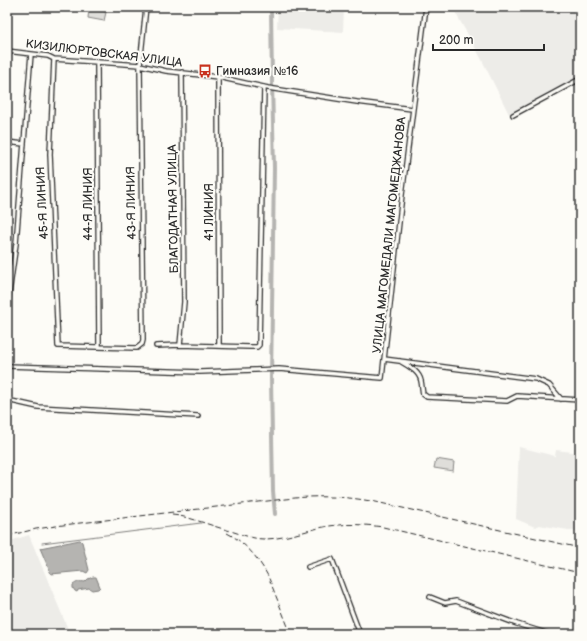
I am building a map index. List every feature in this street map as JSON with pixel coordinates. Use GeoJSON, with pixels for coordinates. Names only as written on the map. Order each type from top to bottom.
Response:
{"type":"FeatureCollection","features":[{"type":"Feature","properties":{"kind":"street","name":"43-Я ЛИНИЯ"},"geometry":{"type":"LineString","coordinates":[[98,347],[136,348],[142,344],[143,340],[140,65],[146,7]]}},
{"type":"Feature","properties":{"kind":"street","name":"УЛИЦА МАГОМЕДАЛИ МАГОМЕДЖАНОВA"},"geometry":{"type":"LineString","coordinates":[[426,7],[412,109],[384,359],[536,379],[549,385],[561,399]]}},
{"type":"Feature","properties":{"kind":"street","name":"КИЗИЛЮРТОВСКАЯ УЛИЦА"},"geometry":{"type":"LineString","coordinates":[[7,51],[48,56],[54,59],[140,65],[218,77],[275,89],[412,109]]}},
{"type":"Feature","properties":{"kind":"street"},"geometry":{"type":"LineString","coordinates":[[7,308],[16,244],[31,54]]}},
{"type":"Feature","properties":{"kind":"street","name":"45-Я ЛИНИЯ"},"geometry":{"type":"LineString","coordinates":[[54,59],[50,154],[58,346],[98,347]]}},
{"type":"Feature","properties":{"kind":"street","name":"44-Я ЛИНИЯ"},"geometry":{"type":"LineString","coordinates":[[97,62],[98,347]]}},
{"type":"Feature","properties":{"kind":"street","name":"БЛАГОДАТНАЯ УЛИЦА"},"geometry":{"type":"LineString","coordinates":[[180,345],[184,302],[182,72]]}},
{"type":"Feature","properties":{"kind":"street","name":"41 ЛИНИЯ"},"geometry":{"type":"LineString","coordinates":[[218,77],[220,346]]}},
{"type":"Feature","properties":{"kind":"street"},"geometry":{"type":"LineString","coordinates":[[514,115],[580,79]]}},
{"type":"Feature","properties":{"kind":"street"},"geometry":{"type":"LineString","coordinates":[[156,346],[180,345],[257,347],[259,345],[266,87]]}},
{"type":"Feature","properties":{"kind":"street"},"geometry":{"type":"LineString","coordinates":[[7,142],[24,144]]}},
{"type":"Feature","properties":{"kind":"street"},"geometry":{"type":"LineString","coordinates":[[7,366],[200,372],[279,369],[382,378],[384,359]]}},
{"type":"Feature","properties":{"kind":"street"},"geometry":{"type":"LineString","coordinates":[[400,361],[416,372],[421,381],[423,394],[427,397],[507,402],[517,396],[580,400]]}},
{"type":"Feature","properties":{"kind":"street"},"geometry":{"type":"LineString","coordinates":[[7,400],[38,407],[198,416]]}},
{"type":"Feature","properties":{"kind":"street"},"geometry":{"type":"LineString","coordinates":[[308,567],[332,559],[360,634]]}},
{"type":"Feature","properties":{"kind":"street"},"geometry":{"type":"LineString","coordinates":[[430,597],[445,603],[456,601],[517,624],[549,634]]}},
{"type":"Feature","properties":{"kind":"shaded area"},"geometry":{"type":"Polygon","coordinates":[[[278,7],[344,7],[343,32],[277,28],[278,7]]]}},
{"type":"Feature","properties":{"kind":"shaded area"},"geometry":{"type":"Polygon","coordinates":[[[464,7],[580,7],[580,77],[554,89],[509,114],[481,58],[455,12],[464,7]]]}},
{"type":"Feature","properties":{"kind":"shaded area"},"geometry":{"type":"Polygon","coordinates":[[[89,9],[106,12],[104,21],[88,18],[89,9]]]}},
{"type":"Feature","properties":{"kind":"shaded area"},"geometry":{"type":"Polygon","coordinates":[[[519,447],[555,456],[556,450],[580,453],[580,532],[539,525],[535,527],[516,519],[519,447]]]}},
{"type":"Feature","properties":{"kind":"shaded area"},"geometry":{"type":"Polygon","coordinates":[[[436,459],[454,462],[453,471],[434,468],[436,459]]]}},
{"type":"Feature","properties":{"kind":"shaded area"},"geometry":{"type":"Polygon","coordinates":[[[29,535],[70,634],[7,634],[7,542],[29,535]]]}},
{"type":"Feature","properties":{"kind":"shaded area"},"geometry":{"type":"Polygon","coordinates":[[[80,540],[82,542],[89,570],[87,573],[83,571],[51,574],[40,548],[80,540]]]}},
{"type":"Feature","properties":{"kind":"shaded area"},"geometry":{"type":"Polygon","coordinates":[[[93,577],[96,577],[100,587],[98,589],[92,590],[89,588],[78,590],[77,592],[73,588],[73,585],[76,583],[85,582],[93,577]]]}},
{"type":"Feature","properties":{"kind":"waterway"},"geometry":{"type":"LineString","coordinates":[[271,7],[274,168],[271,379],[273,491],[275,514]]}},
{"type":"Feature","properties":{"kind":"waterway"},"geometry":{"type":"LineString","coordinates":[[42,543],[201,523]]}},
{"type":"Feature","properties":{"kind":"railway"},"geometry":{"type":"LineString","coordinates":[[7,536],[36,529],[63,525],[283,499],[322,497],[358,499],[376,502],[580,548]]}},
{"type":"Feature","properties":{"kind":"railway"},"geometry":{"type":"LineString","coordinates":[[172,515],[261,539],[278,538],[335,525],[383,527],[580,573]]}},
{"type":"Feature","properties":{"kind":"railway"},"geometry":{"type":"LineString","coordinates":[[227,533],[240,541],[256,557],[268,576],[291,634]]}},
{"type":"Feature","properties":{"kind":"place","name":"Гимназия №16"},"geometry":{"type":"Point","coordinates":[205,71]}}]}
